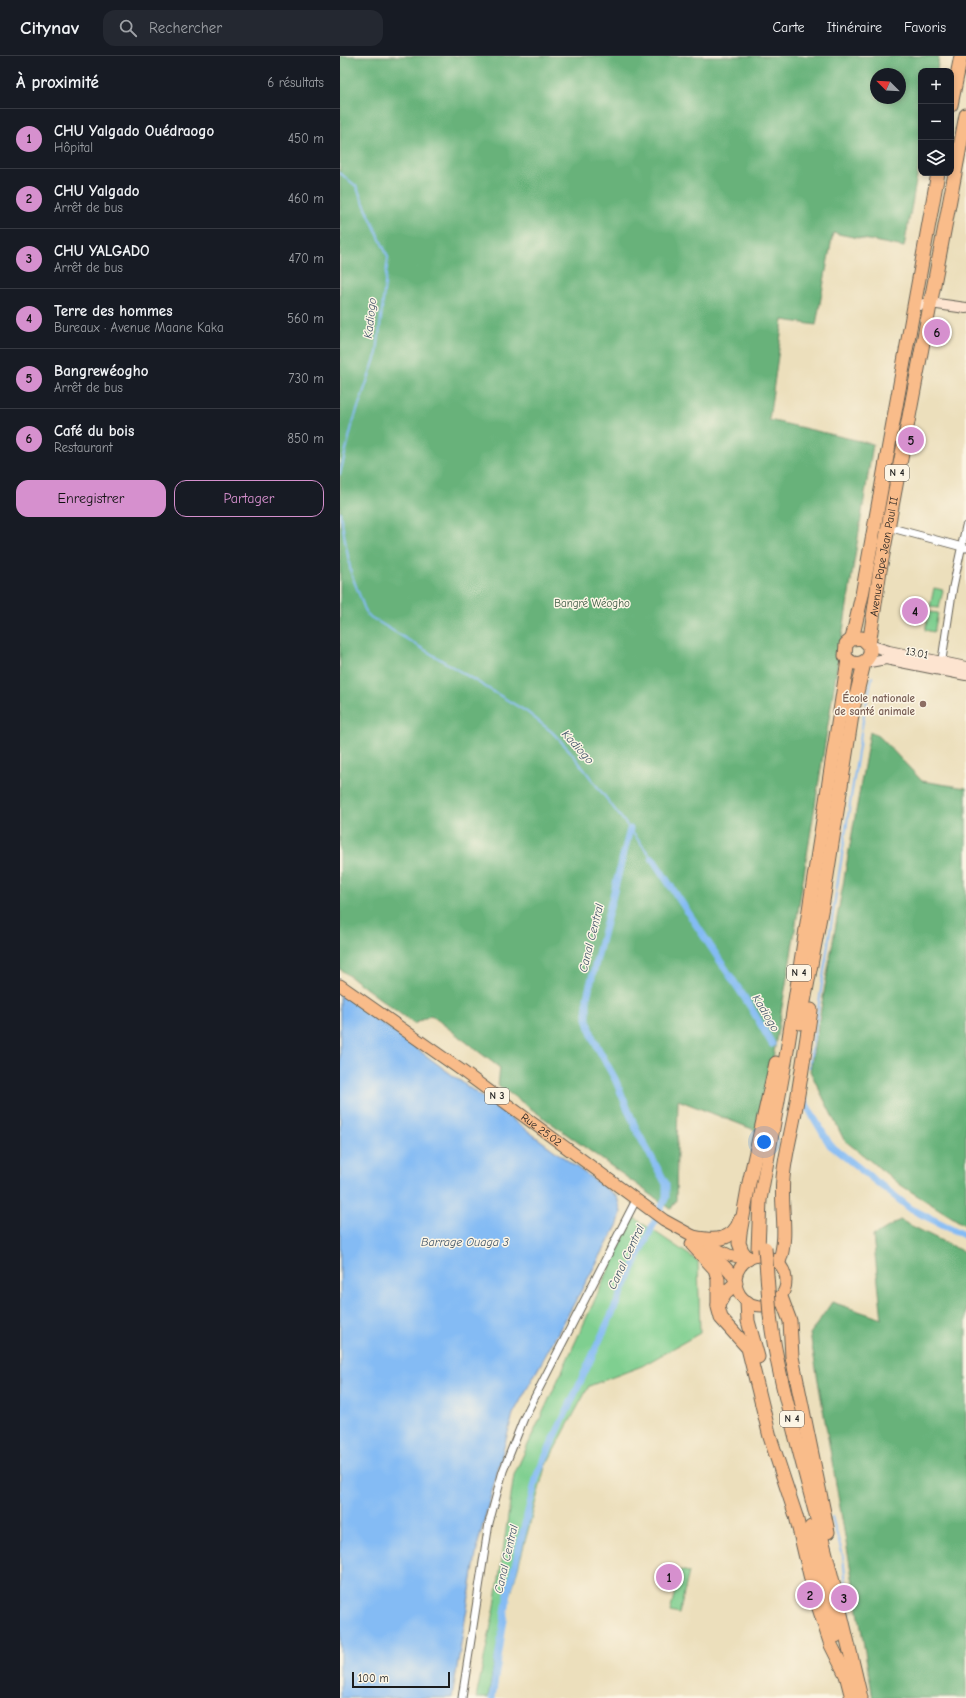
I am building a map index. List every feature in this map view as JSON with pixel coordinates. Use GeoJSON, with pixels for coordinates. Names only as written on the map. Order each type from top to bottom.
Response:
{"type":"FeatureCollection","features":[{"type":"Feature","properties":{"kind":"highway"},"geometry":{"type":"LineString","coordinates":[[951,104],[960,56]]}},
{"type":"Feature","properties":{"kind":"highway","name":"Avenue Pape Jean Paul II"},"geometry":{"type":"LineString","coordinates":[[823,901],[853,709],[864,663],[869,657],[869,645],[888,527],[966,115]]}},
{"type":"Feature","properties":{"kind":"highway","name":"Avenue Pape Jean Paul II"},"geometry":{"type":"LineString","coordinates":[[810,895],[848,660],[844,648],[852,639],[862,595],[937,176]]}},
{"type":"Feature","properties":{"kind":"highway"},"geometry":{"type":"LineString","coordinates":[[852,639],[862,638],[869,645]]}},
{"type":"Feature","properties":{"kind":"highway"},"geometry":{"type":"LineString","coordinates":[[848,660],[855,664],[864,663]]}},
{"type":"Feature","properties":{"kind":"highway"},"geometry":{"type":"LineString","coordinates":[[748,1259],[742,1251],[739,1243],[745,1207],[810,895]]}},
{"type":"Feature","properties":{"kind":"highway","name":"N 4"},"geometry":{"type":"LineString","coordinates":[[810,895],[787,1051],[760,1200],[761,1248],[766,1315],[829,1585],[846,1675],[852,1698]]}},
{"type":"Feature","properties":{"kind":"highway"},"geometry":{"type":"LineString","coordinates":[[778,1262],[783,1251],[785,1238],[781,1201],[783,1178],[803,1066],[816,975],[823,901]]}},
{"type":"Feature","properties":{"kind":"highway","name":"N 4"},"geometry":{"type":"LineString","coordinates":[[761,1248],[766,1203],[823,901]]}},
{"type":"Feature","properties":{"kind":"highway"},"geometry":{"type":"LineString","coordinates":[[693,1240],[720,1240],[730,1235],[736,1230],[745,1207]]}},
{"type":"Feature","properties":{"kind":"highway"},"geometry":{"type":"LineString","coordinates":[[693,1240],[715,1269],[718,1279],[718,1307],[721,1318],[748,1348],[770,1437],[796,1516],[815,1596],[831,1645],[846,1675]]}},
{"type":"Feature","properties":{"kind":"highway"},"geometry":{"type":"LineString","coordinates":[[718,1307],[725,1293],[736,1283]]}},
{"type":"Feature","properties":{"kind":"highway"},"geometry":{"type":"LineString","coordinates":[[781,1297],[790,1321],[792,1357],[827,1520],[829,1585]]}},
{"type":"Feature","properties":{"kind":"highway"},"geometry":{"type":"LineString","coordinates":[[747,1302],[748,1322],[784,1456],[829,1585]]}},
{"type":"Feature","properties":{"kind":"highway","name":"N 4"},"geometry":{"type":"LineString","coordinates":[[829,1585],[861,1698]]}},
{"type":"Feature","properties":{"kind":"main road","name":"Rue 25.02"},"geometry":{"type":"LineString","coordinates":[[340,985],[460,1070],[720,1260],[732,1272],[736,1283]]}},
{"type":"Feature","properties":{"kind":"main road","name":"Rue 25.02"},"geometry":{"type":"LineString","coordinates":[[693,1240],[729,1255],[748,1259]]}},
{"type":"Feature","properties":{"kind":"main road","name":"N 3"},"geometry":{"type":"LineString","coordinates":[[748,1259],[767,1256],[778,1262]]}},
{"type":"Feature","properties":{"kind":"main road"},"geometry":{"type":"LineString","coordinates":[[736,1283],[737,1273],[748,1259]]}},
{"type":"Feature","properties":{"kind":"main road"},"geometry":{"type":"LineString","coordinates":[[747,1302],[761,1306],[769,1305],[781,1297],[785,1290],[786,1275],[778,1262]]}},
{"type":"Feature","properties":{"kind":"main road","name":"N 3"},"geometry":{"type":"LineString","coordinates":[[736,1283],[741,1297],[747,1302]]}},
{"type":"Feature","properties":{"kind":"street"},"geometry":{"type":"LineString","coordinates":[[914,306],[930,303],[966,308]]}},
{"type":"Feature","properties":{"kind":"street"},"geometry":{"type":"LineString","coordinates":[[941,666],[954,587],[964,547],[966,526]]}},
{"type":"Feature","properties":{"kind":"street"},"geometry":{"type":"LineString","coordinates":[[888,527],[964,547]]}},
{"type":"Feature","properties":{"kind":"street","name":"13.01"},"geometry":{"type":"LineString","coordinates":[[869,645],[941,666],[966,675]]}},
{"type":"Feature","properties":{"kind":"street","name":"13.01"},"geometry":{"type":"LineString","coordinates":[[864,663],[886,659],[941,666],[966,667]]}},
{"type":"Feature","properties":{"kind":"street"},"geometry":{"type":"LineString","coordinates":[[462,1698],[489,1523],[503,1471],[524,1418],[636,1200]]}},
{"type":"Feature","properties":{"kind":"green space","name":"Bangré Wéogho"},"geometry":{"type":"Polygon","coordinates":[[[340,56],[939,56],[937,68],[918,68],[918,171],[904,247],[833,233],[816,325],[783,320],[769,420],[873,444],[790,961],[760,1132],[678,1100],[676,1200],[671,1209],[498,1085],[500,1068],[431,1015],[414,1024],[340,969],[340,56]]]}},
{"type":"Feature","properties":{"kind":"green space"},"geometry":{"type":"Polygon","coordinates":[[[934,588],[943,590],[939,608],[930,607],[934,588]]]}},
{"type":"Feature","properties":{"kind":"green space"},"geometry":{"type":"Polygon","coordinates":[[[929,612],[938,613],[934,632],[925,630],[929,612]]]}},
{"type":"Feature","properties":{"kind":"green space"},"geometry":{"type":"Polygon","coordinates":[[[870,732],[880,737],[922,781],[966,788],[966,1226],[902,1186],[844,1140],[810,1071],[870,732]]]}},
{"type":"Feature","properties":{"kind":"green space"},"geometry":{"type":"Polygon","coordinates":[[[633,1217],[698,1261],[700,1333],[642,1366],[589,1386],[545,1467],[498,1642],[488,1698],[476,1698],[495,1606],[514,1475],[633,1217]]]}},
{"type":"Feature","properties":{"kind":"green space"},"geometry":{"type":"Polygon","coordinates":[[[900,1220],[966,1253],[966,1698],[873,1698],[810,1334],[832,1302],[882,1319],[873,1236],[900,1220]]]}},
{"type":"Feature","properties":{"kind":"green space"},"geometry":{"type":"Polygon","coordinates":[[[680,1570],[689,1572],[679,1614],[670,1612],[680,1570]]]}},
{"type":"Feature","properties":{"kind":"water","name":"Barrage Ouaga 3"},"geometry":{"type":"Polygon","coordinates":[[[340,992],[617,1197],[621,1212],[618,1224],[513,1414],[478,1543],[452,1698],[340,1698],[340,992]]]}},
{"type":"Feature","properties":{"kind":"waterway","name":"Kadiogo"},"geometry":{"type":"LineString","coordinates":[[340,173],[356,186],[388,257],[377,353],[353,422],[340,474]]}},
{"type":"Feature","properties":{"kind":"waterway","name":"Kadiogo"},"geometry":{"type":"LineString","coordinates":[[340,512],[351,573],[367,615],[527,712],[552,732],[570,751],[652,858]]}},
{"type":"Feature","properties":{"kind":"waterway"},"geometry":{"type":"LineString","coordinates":[[809,1067],[864,714],[872,677]]}},
{"type":"Feature","properties":{"kind":"waterway","name":"Canal Central"},"geometry":{"type":"LineString","coordinates":[[492,1698],[508,1593],[537,1475],[666,1197],[666,1184],[637,1131],[615,1079],[593,1039],[587,1018],[587,997],[630,829]]}},
{"type":"Feature","properties":{"kind":"waterway","name":"Kadiogo"},"geometry":{"type":"LineString","coordinates":[[652,858],[750,1006],[772,1044]]}},
{"type":"Feature","properties":{"kind":"waterway","name":"Kadiogo"},"geometry":{"type":"LineString","coordinates":[[804,1101],[830,1145],[911,1209],[966,1236]]}},
{"type":"Feature","properties":{"kind":"waterway"},"geometry":{"type":"LineString","coordinates":[[832,1517],[843,1556],[849,1616]]}},
{"type":"Feature","properties":{"kind":"place","name":"Café du bois"},"geometry":{"type":"Point","coordinates":[937,332]}},
{"type":"Feature","properties":{"kind":"place","name":"Bangrewéogho"},"geometry":{"type":"Point","coordinates":[911,440]}},
{"type":"Feature","properties":{"kind":"place","name":"Terre des hommes"},"geometry":{"type":"Point","coordinates":[915,611]}},
{"type":"Feature","properties":{"kind":"place","name":"École nationale de santé animale"},"geometry":{"type":"Point","coordinates":[923,704]}},
{"type":"Feature","properties":{"kind":"place","name":"CHU Yalgado Ouédraogo"},"geometry":{"type":"Point","coordinates":[669,1577]}},
{"type":"Feature","properties":{"kind":"place","name":"CHU Yalgado"},"geometry":{"type":"Point","coordinates":[810,1595]}},
{"type":"Feature","properties":{"kind":"place","name":"CHU YALGADO"},"geometry":{"type":"Point","coordinates":[844,1598]}}]}
